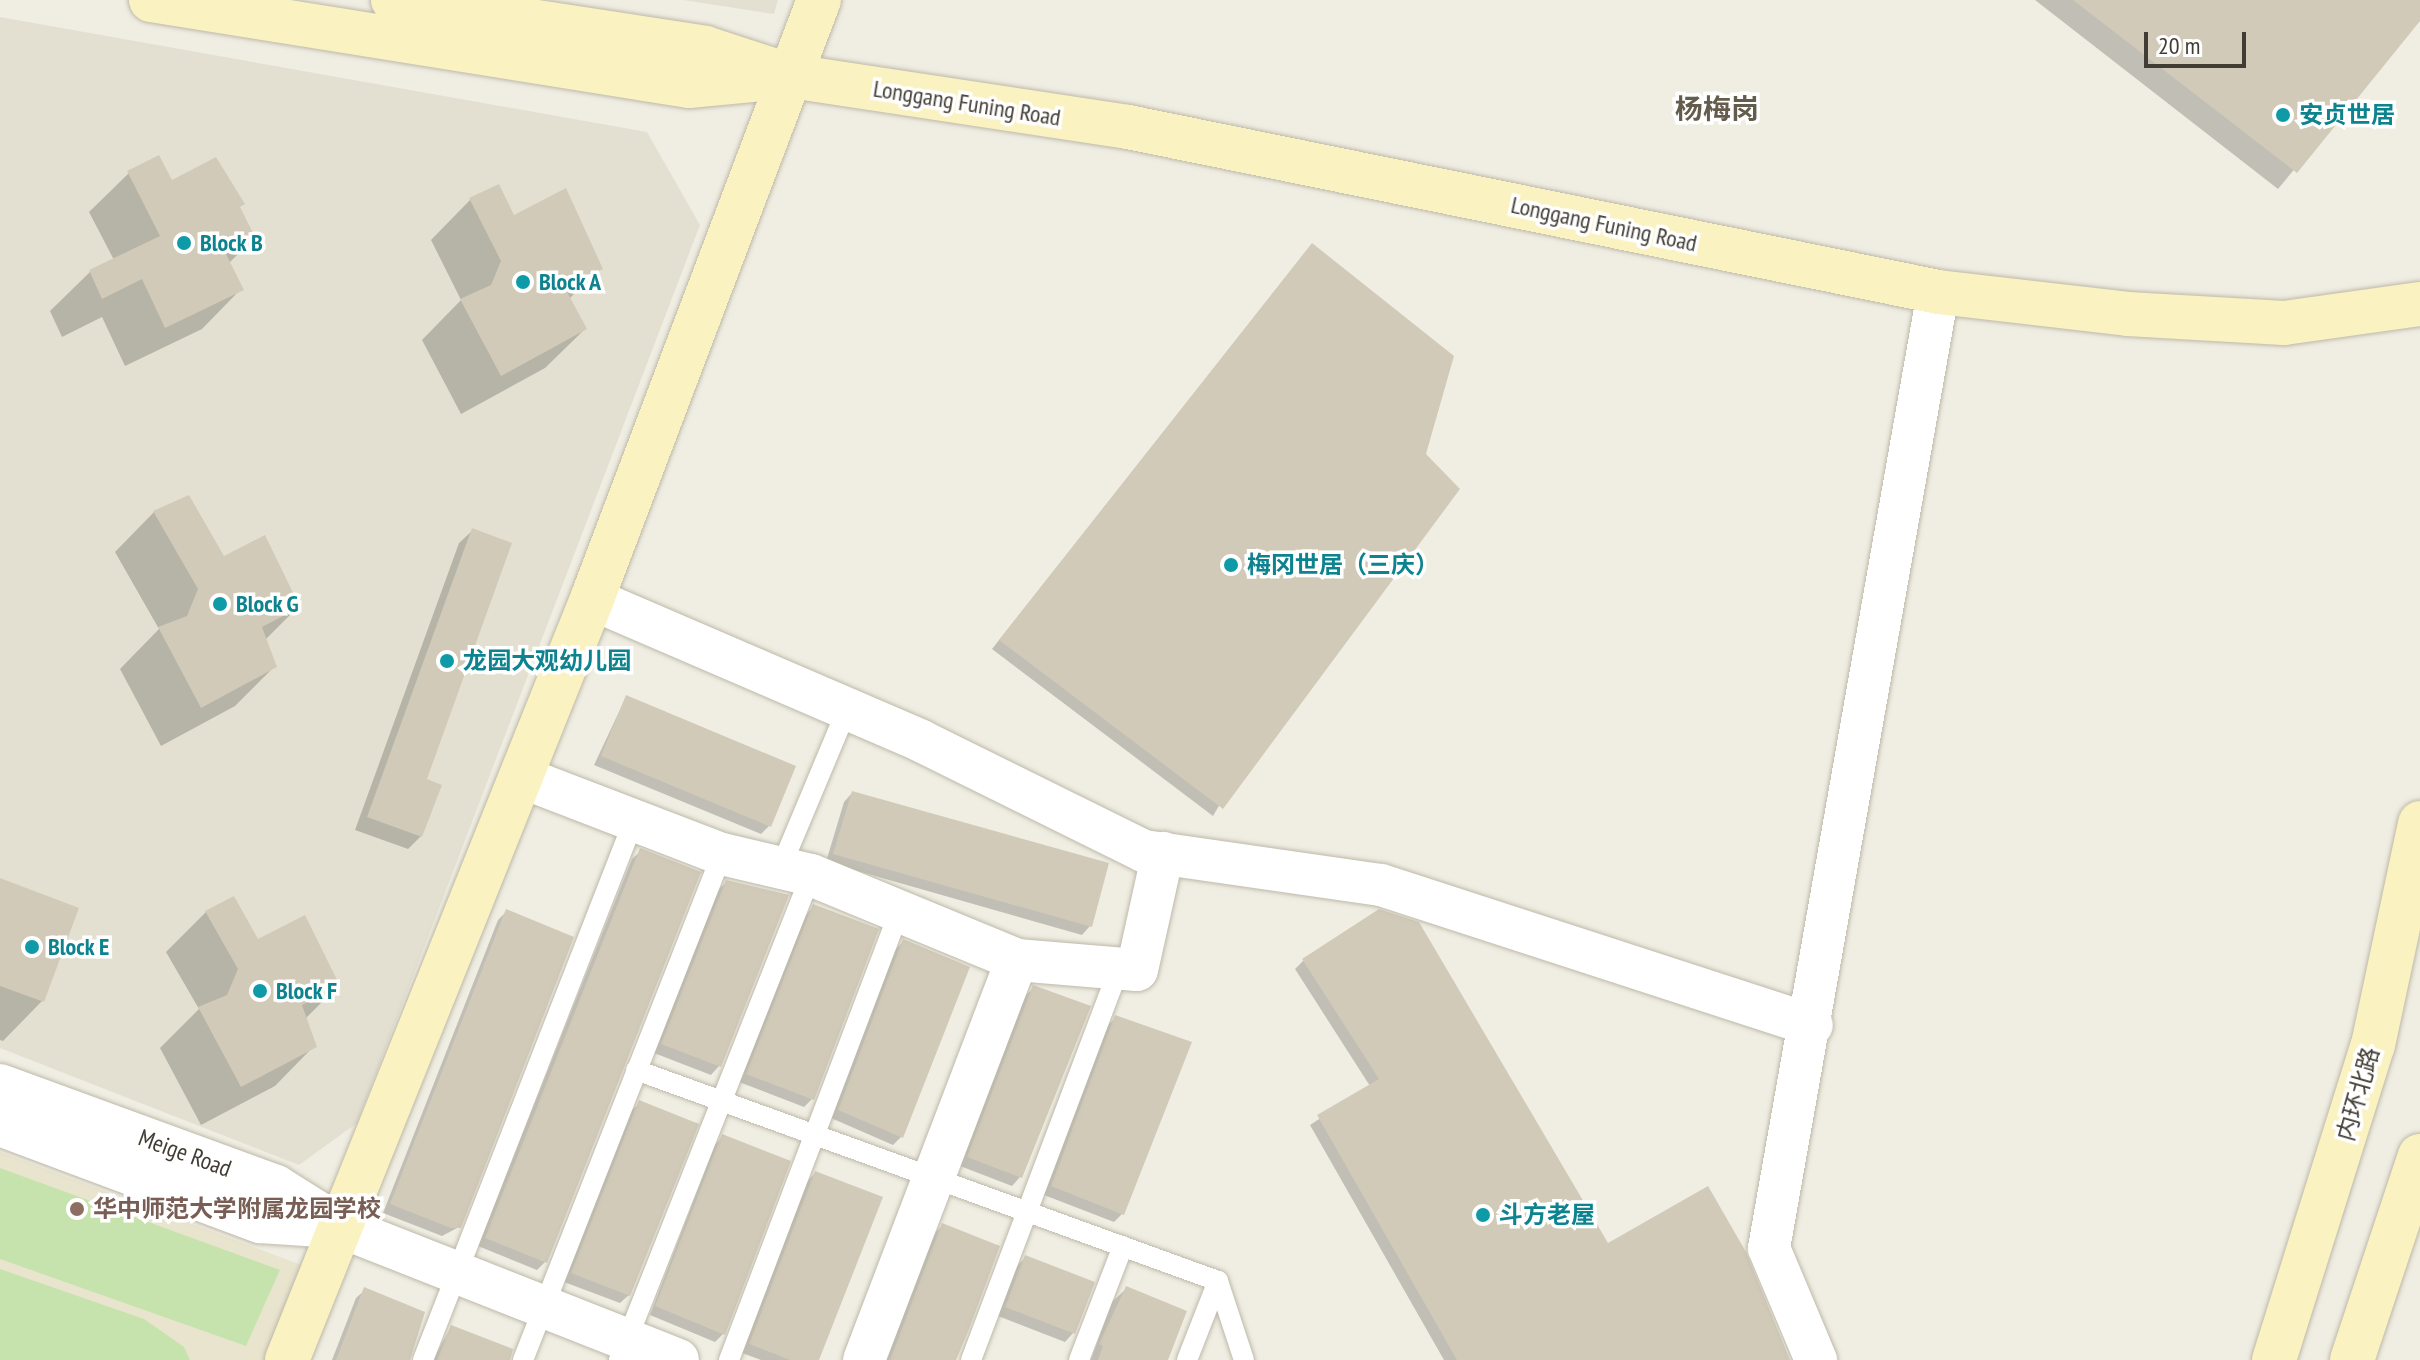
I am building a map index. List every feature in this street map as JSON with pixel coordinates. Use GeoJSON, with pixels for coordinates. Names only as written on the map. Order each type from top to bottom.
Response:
{"type":"FeatureCollection","features":[{"type":"Feature","properties":{"kind":"street","name":"Longgang Funing Road"},"geometry":{"type":"LineString","coordinates":[[151,0],[689,86],[791,76]]}},
{"type":"Feature","properties":{"kind":"street","name":"Longgang Funing Road"},"geometry":{"type":"LineString","coordinates":[[393,0],[705,48],[791,76],[1128,127],[1938,292],[2128,314],[2284,323],[2420,304]]}},
{"type":"Feature","properties":{"kind":"street"},"geometry":{"type":"LineString","coordinates":[[287,1360],[592,599],[819,0]]}},
{"type":"Feature","properties":{"kind":"street"},"geometry":{"type":"LineString","coordinates":[[1816,1360],[1769,1248],[1812,1025],[1938,292]]}},
{"type":"Feature","properties":{"kind":"street"},"geometry":{"type":"LineString","coordinates":[[592,599],[847,709],[1144,851],[1381,885],[1812,1025]]}},
{"type":"Feature","properties":{"kind":"street"},"geometry":{"type":"LineString","coordinates":[[521,777],[722,854],[796,871],[1017,960],[1137,970],[1163,853]]}},
{"type":"Feature","properties":{"kind":"street","name":"内环北路"},"geometry":{"type":"LineString","coordinates":[[2274,1360],[2373,1045],[2420,823]]}},
{"type":"Feature","properties":{"kind":"street"},"geometry":{"type":"LineString","coordinates":[[864,1360],[1017,960]]}},
{"type":"Feature","properties":{"kind":"street","name":"Meige Road"},"geometry":{"type":"LineString","coordinates":[[0,1085],[276,1186],[341,1227]]}},
{"type":"Feature","properties":{"kind":"street","name":"Meige Road"},"geometry":{"type":"LineString","coordinates":[[0,1125],[260,1222],[341,1227]]}},
{"type":"Feature","properties":{"kind":"street"},"geometry":{"type":"LineString","coordinates":[[2352,1360],[2420,1156]]}},
{"type":"Feature","properties":{"kind":"street"},"geometry":{"type":"LineString","coordinates":[[341,1227],[543,1307],[623,1350],[678,1360]]}},
{"type":"Feature","properties":{"kind":"lane"},"geometry":{"type":"LineString","coordinates":[[623,1350],[722,1101],[847,709]]}},
{"type":"Feature","properties":{"kind":"lane"},"geometry":{"type":"LineString","coordinates":[[423,1360],[634,820]]}},
{"type":"Feature","properties":{"kind":"lane"},"geometry":{"type":"LineString","coordinates":[[523,1360],[722,854]]}},
{"type":"Feature","properties":{"kind":"lane"},"geometry":{"type":"LineString","coordinates":[[729,1360],[900,911]]}},
{"type":"Feature","properties":{"kind":"lane"},"geometry":{"type":"LineString","coordinates":[[971,1360],[1119,969]]}},
{"type":"Feature","properties":{"kind":"lane"},"geometry":{"type":"LineString","coordinates":[[636,1070],[1218,1281]]}},
{"type":"Feature","properties":{"kind":"lane"},"geometry":{"type":"LineString","coordinates":[[1079,1360],[1123,1246]]}},
{"type":"Feature","properties":{"kind":"lane"},"geometry":{"type":"LineString","coordinates":[[1187,1360],[1218,1281]]}},
{"type":"Feature","properties":{"kind":"lane"},"geometry":{"type":"LineString","coordinates":[[1218,1281],[1244,1360]]}},
{"type":"Feature","properties":{"kind":"shaded area"},"geometry":{"type":"Polygon","coordinates":[[[683,0],[778,0],[774,14],[683,0]]]}},
{"type":"Feature","properties":{"kind":"shaded area"},"geometry":{"type":"Polygon","coordinates":[[[0,17],[647,132],[700,225],[357,1123],[299,1165],[0,1048],[0,17]]]}},
{"type":"Feature","properties":{"kind":"shaded area","name":"华中师范大学附属龙园学校"},"geometry":{"type":"Polygon","coordinates":[[[0,1152],[307,1267],[267,1360],[0,1360],[0,1152]]]}},
{"type":"Feature","properties":{"kind":"green space"},"geometry":{"type":"Polygon","coordinates":[[[0,1168],[280,1270],[246,1346],[0,1259],[0,1168]]]}},
{"type":"Feature","properties":{"kind":"green space"},"geometry":{"type":"Polygon","coordinates":[[[0,1269],[144,1319],[184,1347],[190,1360],[0,1360],[0,1269]]]}},
{"type":"Feature","properties":{"kind":"building","name":"安贞世居"},"geometry":{"type":"Polygon","coordinates":[[[2073,0],[2420,0],[2420,21],[2297,173],[2073,0]]]}},
{"type":"Feature","properties":{"kind":"building","name":"Block B"},"geometry":{"type":"Polygon","coordinates":[[[159,155],[172,180],[216,157],[245,204],[240,207],[256,239],[226,254],[244,290],[165,328],[142,279],[102,299],[89,270],[160,236],[127,171],[159,155]]]}},
{"type":"Feature","properties":{"kind":"building","name":"Block A"},"geometry":{"type":"Polygon","coordinates":[[[499,184],[514,215],[566,188],[603,269],[565,288],[587,329],[501,376],[460,299],[491,285],[501,261],[469,198],[499,184]]]}},
{"type":"Feature","properties":{"kind":"building","name":"梅冈世居（三庆）"},"geometry":{"type":"Polygon","coordinates":[[[1312,243],[1454,356],[1426,454],[1460,489],[1223,809],[999,640],[1312,243]]]}},
{"type":"Feature","properties":{"kind":"building","name":"Block G"},"geometry":{"type":"Polygon","coordinates":[[[189,495],[224,556],[265,535],[300,607],[262,627],[277,667],[201,708],[158,627],[187,616],[198,589],[153,511],[189,495]]]}},
{"type":"Feature","properties":{"kind":"building","name":"龙园大观幼儿园"},"geometry":{"type":"Polygon","coordinates":[[[472,528],[512,543],[427,779],[442,785],[422,837],[367,817],[472,528]]]}},
{"type":"Feature","properties":{"kind":"building"},"geometry":{"type":"Polygon","coordinates":[[[626,695],[796,766],[771,827],[601,756],[626,695]]]}},
{"type":"Feature","properties":{"kind":"building"},"geometry":{"type":"Polygon","coordinates":[[[852,791],[1109,863],[1092,927],[833,854],[852,791]]]}},
{"type":"Feature","properties":{"kind":"building"},"geometry":{"type":"Polygon","coordinates":[[[640,848],[701,872],[547,1263],[485,1238],[640,848]]]}},
{"type":"Feature","properties":{"kind":"building","name":"Block E"},"geometry":{"type":"Polygon","coordinates":[[[0,878],[79,908],[44,1002],[0,986],[0,878]]]}},
{"type":"Feature","properties":{"kind":"building"},"geometry":{"type":"Polygon","coordinates":[[[726,880],[789,895],[721,1067],[661,1044],[726,880]]]}},
{"type":"Feature","properties":{"kind":"building","name":"Block F"},"geometry":{"type":"Polygon","coordinates":[[[234,896],[258,939],[305,915],[340,986],[302,1005],[317,1047],[241,1087],[198,1007],[227,995],[238,969],[205,911],[234,896]]]}},
{"type":"Feature","properties":{"kind":"building"},"geometry":{"type":"Polygon","coordinates":[[[813,904],[879,929],[814,1100],[746,1074],[813,904]]]}},
{"type":"Feature","properties":{"kind":"building"},"geometry":{"type":"Polygon","coordinates":[[[506,909],[574,937],[461,1228],[451,1228],[390,1204],[506,909]]]}},
{"type":"Feature","properties":{"kind":"building","name":"斗方老屋"},"geometry":{"type":"Polygon","coordinates":[[[1379,909],[1419,922],[1608,1243],[1708,1186],[1746,1252],[1790,1360],[1457,1360],[1317,1115],[1379,1079],[1302,959],[1379,909]]]}},
{"type":"Feature","properties":{"kind":"building"},"geometry":{"type":"Polygon","coordinates":[[[903,939],[970,967],[903,1138],[838,1110],[903,939]]]}},
{"type":"Feature","properties":{"kind":"building"},"geometry":{"type":"Polygon","coordinates":[[[1033,985],[1091,1006],[1022,1178],[967,1157],[1033,985]]]}},
{"type":"Feature","properties":{"kind":"building"},"geometry":{"type":"Polygon","coordinates":[[[1115,1015],[1192,1042],[1124,1215],[1051,1186],[1115,1015]]]}},
{"type":"Feature","properties":{"kind":"building"},"geometry":{"type":"Polygon","coordinates":[[[639,1100],[699,1124],[630,1296],[571,1273],[639,1100]]]}},
{"type":"Feature","properties":{"kind":"building"},"geometry":{"type":"Polygon","coordinates":[[[722,1134],[791,1161],[725,1335],[655,1306],[722,1134]]]}},
{"type":"Feature","properties":{"kind":"building"},"geometry":{"type":"Polygon","coordinates":[[[815,1171],[883,1197],[819,1360],[790,1360],[749,1344],[815,1171]]]}},
{"type":"Feature","properties":{"kind":"building"},"geometry":{"type":"Polygon","coordinates":[[[942,1223],[1000,1246],[969,1329],[956,1360],[890,1360],[942,1223]]]}},
{"type":"Feature","properties":{"kind":"building"},"geometry":{"type":"Polygon","coordinates":[[[1025,1255],[1095,1282],[1075,1334],[1005,1307],[1025,1255]]]}},
{"type":"Feature","properties":{"kind":"building"},"geometry":{"type":"Polygon","coordinates":[[[1126,1286],[1187,1311],[1168,1360],[1098,1360],[1103,1346],[1099,1344],[1126,1286]]]}},
{"type":"Feature","properties":{"kind":"building"},"geometry":{"type":"Polygon","coordinates":[[[364,1287],[425,1312],[410,1360],[336,1360],[364,1287]]]}},
{"type":"Feature","properties":{"kind":"building"},"geometry":{"type":"Polygon","coordinates":[[[451,1325],[513,1349],[510,1360],[437,1360],[451,1325]]]}},
{"type":"Feature","properties":{"kind":"place","name":"安贞世居"},"geometry":{"type":"Point","coordinates":[2283,115]}},
{"type":"Feature","properties":{"kind":"place","name":"Block B"},"geometry":{"type":"Point","coordinates":[184,243]}},
{"type":"Feature","properties":{"kind":"place","name":"Block A"},"geometry":{"type":"Point","coordinates":[523,282]}},
{"type":"Feature","properties":{"kind":"place","name":"梅冈世居（三庆）"},"geometry":{"type":"Point","coordinates":[1231,565]}},
{"type":"Feature","properties":{"kind":"place","name":"Block G"},"geometry":{"type":"Point","coordinates":[220,604]}},
{"type":"Feature","properties":{"kind":"place","name":"龙园大观幼儿园"},"geometry":{"type":"Point","coordinates":[447,661]}},
{"type":"Feature","properties":{"kind":"place","name":"Block E"},"geometry":{"type":"Point","coordinates":[32,947]}},
{"type":"Feature","properties":{"kind":"place","name":"Block F"},"geometry":{"type":"Point","coordinates":[260,991]}},
{"type":"Feature","properties":{"kind":"place","name":"华中师范大学附属龙园学校"},"geometry":{"type":"Point","coordinates":[77,1209]}},
{"type":"Feature","properties":{"kind":"place","name":"斗方老屋"},"geometry":{"type":"Point","coordinates":[1483,1215]}},
{"type":"Feature","properties":{"kind":"district","name":"杨梅岗"},"geometry":{"type":"Point","coordinates":[1717,109]}}]}
